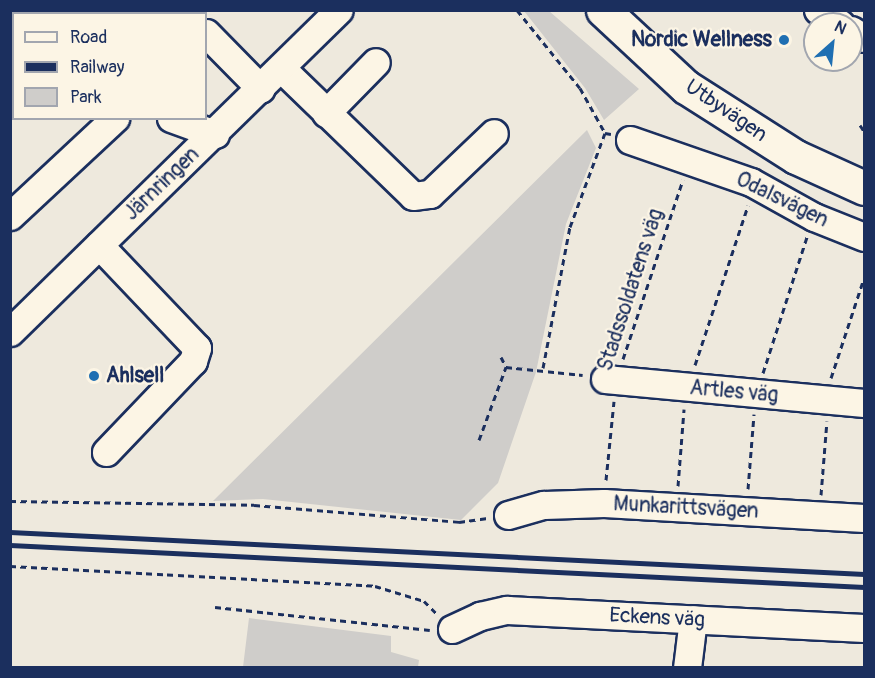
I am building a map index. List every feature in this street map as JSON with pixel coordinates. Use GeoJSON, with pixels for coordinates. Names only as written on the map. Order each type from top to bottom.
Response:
{"type":"FeatureCollection","features":[{"type":"Feature","properties":{"kind":"main road","name":"Utbyvägen"},"geometry":{"type":"LineString","coordinates":[[603,10],[686,87],[796,157],[864,188]]}},
{"type":"Feature","properties":{"kind":"street","name":"Järnringen"},"geometry":{"type":"LineString","coordinates":[[10,332],[282,69],[339,10]]}},
{"type":"Feature","properties":{"kind":"street"},"geometry":{"type":"LineString","coordinates":[[207,34],[261,89]]}},
{"type":"Feature","properties":{"kind":"street"},"geometry":{"type":"LineString","coordinates":[[326,113],[376,62]]}},
{"type":"Feature","properties":{"kind":"street"},"geometry":{"type":"LineString","coordinates":[[282,69],[407,193],[419,198],[437,189],[494,133]]}},
{"type":"Feature","properties":{"kind":"street"},"geometry":{"type":"LineString","coordinates":[[10,216],[113,120]]}},
{"type":"Feature","properties":{"kind":"street"},"geometry":{"type":"LineString","coordinates":[[175,120],[197,131],[215,134]]}},
{"type":"Feature","properties":{"kind":"street","name":"Odalsvägen"},"geometry":{"type":"LineString","coordinates":[[630,140],[756,185],[814,217],[864,237]]}},
{"type":"Feature","properties":{"kind":"street"},"geometry":{"type":"LineString","coordinates":[[99,245],[197,348],[193,362],[106,452]]}},
{"type":"Feature","properties":{"kind":"street","name":"Artles väg"},"geometry":{"type":"LineString","coordinates":[[610,379],[756,395],[864,403]]}},
{"type":"Feature","properties":{"kind":"street","name":"Munkarittsvägen"},"geometry":{"type":"LineString","coordinates":[[508,515],[544,505],[604,503],[864,518]]}},
{"type":"Feature","properties":{"kind":"street","name":"Eckens väg"},"geometry":{"type":"LineString","coordinates":[[453,629],[480,616],[507,610],[864,628]]}},
{"type":"Feature","properties":{"kind":"street"},"geometry":{"type":"LineString","coordinates":[[687,668],[693,619]]}},
{"type":"Feature","properties":{"kind":"path"},"geometry":{"type":"LineString","coordinates":[[518,10],[580,88],[605,133],[570,227],[543,368]]}},
{"type":"Feature","properties":{"kind":"path"},"geometry":{"type":"LineString","coordinates":[[860,125],[864,131]]}},
{"type":"Feature","properties":{"kind":"path","name":"Stadssoldatens väg"},"geometry":{"type":"LineString","coordinates":[[604,503],[610,379],[689,160]]}},
{"type":"Feature","properties":{"kind":"path"},"geometry":{"type":"LineString","coordinates":[[676,508],[688,388],[756,185]]}},
{"type":"Feature","properties":{"kind":"path"},"geometry":{"type":"LineString","coordinates":[[747,511],[756,395],[814,217]]}},
{"type":"Feature","properties":{"kind":"path"},"geometry":{"type":"LineString","coordinates":[[479,440],[506,367],[501,357]]}},
{"type":"Feature","properties":{"kind":"path"},"geometry":{"type":"LineString","coordinates":[[506,367],[543,368],[610,379]]}},
{"type":"Feature","properties":{"kind":"path"},"geometry":{"type":"LineString","coordinates":[[10,501],[255,506],[459,522],[508,515]]}},
{"type":"Feature","properties":{"kind":"path"},"geometry":{"type":"LineString","coordinates":[[10,566],[375,586],[424,601],[453,629]]}},
{"type":"Feature","properties":{"kind":"path"},"geometry":{"type":"LineString","coordinates":[[215,607],[418,631],[453,629]]}},
{"type":"Feature","properties":{"kind":"green space"},"geometry":{"type":"Polygon","coordinates":[[[524,11],[549,11],[639,89],[604,120],[585,88],[524,11]]]}},
{"type":"Feature","properties":{"kind":"green space"},"geometry":{"type":"Polygon","coordinates":[[[587,130],[596,148],[566,224],[536,372],[498,483],[461,520],[263,499],[213,501],[587,130]]]}},
{"type":"Feature","properties":{"kind":"green space"},"geometry":{"type":"Polygon","coordinates":[[[249,618],[391,636],[391,652],[419,660],[418,667],[243,667],[249,618]]]}},
{"type":"Feature","properties":{"kind":"railway"},"geometry":{"type":"LineString","coordinates":[[10,532],[864,574]]}},
{"type":"Feature","properties":{"kind":"railway"},"geometry":{"type":"LineString","coordinates":[[10,545],[864,587]]}},
{"type":"Feature","properties":{"kind":"place","name":"Nordic Wellness"},"geometry":{"type":"Point","coordinates":[784,40]}},
{"type":"Feature","properties":{"kind":"place","name":"Ahlsell"},"geometry":{"type":"Point","coordinates":[94,376]}}]}
